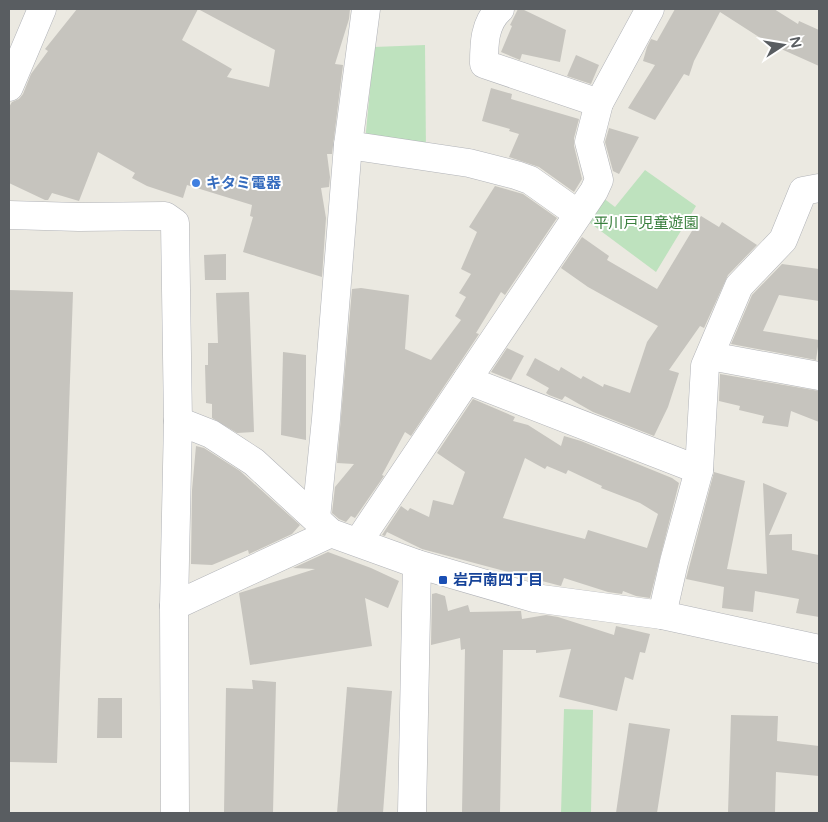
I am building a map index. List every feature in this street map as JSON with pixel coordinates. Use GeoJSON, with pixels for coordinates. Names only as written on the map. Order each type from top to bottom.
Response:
{"type":"FeatureCollection","features":[{"type":"Feature","properties":{"kind":"street"},"geometry":{"type":"LineString","coordinates":[[9,88],[42,9]]}},
{"type":"Feature","properties":{"kind":"street"},"geometry":{"type":"LineString","coordinates":[[323,526],[326,419],[348,145],[366,9]]}},
{"type":"Feature","properties":{"kind":"street"},"geometry":{"type":"LineString","coordinates":[[500,9],[484,37],[484,64],[599,103]]}},
{"type":"Feature","properties":{"kind":"street"},"geometry":{"type":"LineString","coordinates":[[358,542],[599,180],[589,142],[599,103],[650,9]]}},
{"type":"Feature","properties":{"kind":"street"},"geometry":{"type":"LineString","coordinates":[[348,145],[469,163],[516,174],[530,180],[578,214]]}},
{"type":"Feature","properties":{"kind":"street"},"geometry":{"type":"LineString","coordinates":[[662,615],[699,470],[705,366],[740,286],[783,240],[802,191],[819,188]]}},
{"type":"Feature","properties":{"kind":"street"},"geometry":{"type":"LineString","coordinates":[[9,215],[79,217],[165,216],[175,223],[178,421],[174,606],[175,813]]}},
{"type":"Feature","properties":{"kind":"street"},"geometry":{"type":"LineString","coordinates":[[710,356],[819,376]]}},
{"type":"Feature","properties":{"kind":"street"},"geometry":{"type":"LineString","coordinates":[[467,380],[699,470]]}},
{"type":"Feature","properties":{"kind":"street"},"geometry":{"type":"LineString","coordinates":[[178,421],[211,434],[254,462],[323,526],[358,542],[417,564],[534,598],[662,615],[819,649]]}},
{"type":"Feature","properties":{"kind":"street"},"geometry":{"type":"LineString","coordinates":[[174,606],[323,526]]}},
{"type":"Feature","properties":{"kind":"street"},"geometry":{"type":"LineString","coordinates":[[412,813],[417,564]]}},
{"type":"Feature","properties":{"kind":"green space"},"geometry":{"type":"Polygon","coordinates":[[[425,45],[426,152],[365,142],[374,47],[425,45]]]}},
{"type":"Feature","properties":{"kind":"green space","name":"平川戸児童遊園"},"geometry":{"type":"Polygon","coordinates":[[[645,170],[696,206],[656,272],[578,214],[594,191],[615,207],[645,170]]]}},
{"type":"Feature","properties":{"kind":"green space"},"geometry":{"type":"Polygon","coordinates":[[[564,709],[593,710],[591,813],[561,813],[564,709]]]}},
{"type":"Feature","properties":{"kind":"building"},"geometry":{"type":"Polygon","coordinates":[[[77,9],[198,9],[350,9],[349,19],[335,64],[343,65],[332,154],[327,154],[330,177],[329,187],[321,188],[326,218],[322,277],[243,252],[253,217],[250,216],[252,205],[187,185],[183,198],[147,186],[132,178],[135,173],[98,152],[79,201],[52,193],[48,200],[45,200],[9,183],[9,107],[12,102],[19,99],[23,94],[31,74],[48,51],[45,49],[77,9]],[[198,9],[182,40],[232,69],[227,77],[269,87],[275,50],[198,9]]]}},
{"type":"Feature","properties":{"kind":"building"},"geometry":{"type":"Polygon","coordinates":[[[518,9],[522,9],[566,30],[560,62],[522,54],[520,60],[501,52],[512,26],[510,25],[518,9]]]}},
{"type":"Feature","properties":{"kind":"building"},"geometry":{"type":"Polygon","coordinates":[[[675,9],[774,9],[798,24],[799,21],[819,30],[819,66],[770,44],[720,12],[694,61],[689,76],[684,74],[655,120],[628,108],[655,65],[643,61],[647,47],[651,39],[657,41],[675,9]]]}},
{"type":"Feature","properties":{"kind":"building"},"geometry":{"type":"Polygon","coordinates":[[[576,55],[599,65],[591,84],[567,76],[576,55]]]}},
{"type":"Feature","properties":{"kind":"building"},"geometry":{"type":"Polygon","coordinates":[[[491,88],[512,94],[511,99],[579,119],[574,146],[582,179],[574,192],[539,167],[509,157],[519,134],[509,131],[510,129],[482,121],[491,88]]]}},
{"type":"Feature","properties":{"kind":"building"},"geometry":{"type":"Polygon","coordinates":[[[609,128],[639,137],[619,174],[613,171],[605,142],[609,128]]]}},
{"type":"Feature","properties":{"kind":"building"},"geometry":{"type":"Polygon","coordinates":[[[495,186],[523,194],[557,218],[505,295],[501,292],[476,333],[479,334],[411,436],[405,432],[382,475],[384,476],[355,518],[351,516],[346,522],[339,519],[332,513],[335,487],[354,464],[337,463],[352,289],[361,288],[409,295],[405,349],[431,360],[461,320],[455,316],[466,297],[459,293],[471,274],[461,269],[477,232],[469,227],[495,186]]]}},
{"type":"Feature","properties":{"kind":"building"},"geometry":{"type":"Polygon","coordinates":[[[701,216],[719,227],[722,222],[757,245],[728,275],[704,328],[700,326],[669,370],[679,373],[668,407],[654,436],[593,412],[565,396],[562,400],[549,395],[546,393],[549,388],[526,375],[535,358],[559,371],[561,367],[581,379],[583,376],[603,387],[604,384],[630,393],[647,342],[658,326],[588,287],[561,268],[582,237],[609,256],[607,260],[657,289],[701,216]]]}},
{"type":"Feature","properties":{"kind":"building"},"geometry":{"type":"Polygon","coordinates":[[[226,254],[226,280],[205,280],[204,255],[226,254]]]}},
{"type":"Feature","properties":{"kind":"building"},"geometry":{"type":"Polygon","coordinates":[[[782,264],[819,269],[819,301],[779,295],[763,331],[819,340],[816,360],[731,344],[752,295],[782,264]]]}},
{"type":"Feature","properties":{"kind":"building"},"geometry":{"type":"Polygon","coordinates":[[[9,290],[73,292],[57,763],[9,762],[9,290]]]}},
{"type":"Feature","properties":{"kind":"building"},"geometry":{"type":"Polygon","coordinates":[[[249,292],[254,432],[237,433],[212,418],[212,404],[206,403],[205,365],[208,365],[208,343],[218,343],[216,293],[249,292]]]}},
{"type":"Feature","properties":{"kind":"building"},"geometry":{"type":"Polygon","coordinates":[[[507,348],[524,356],[511,380],[491,372],[507,348]]]}},
{"type":"Feature","properties":{"kind":"building"},"geometry":{"type":"Polygon","coordinates":[[[283,352],[306,355],[306,440],[281,435],[283,352]]]}},
{"type":"Feature","properties":{"kind":"building"},"geometry":{"type":"Polygon","coordinates":[[[720,374],[819,391],[819,422],[791,411],[788,427],[762,423],[764,416],[739,410],[740,406],[719,401],[720,374]]]}},
{"type":"Feature","properties":{"kind":"building"},"geometry":{"type":"Polygon","coordinates":[[[473,399],[515,417],[513,421],[528,425],[561,446],[564,436],[581,441],[672,478],[679,483],[650,598],[636,596],[623,591],[622,594],[608,592],[564,578],[561,586],[422,549],[387,532],[385,536],[382,535],[401,506],[408,511],[410,508],[429,517],[433,500],[453,505],[465,472],[437,453],[473,399]],[[525,458],[503,518],[585,539],[588,530],[647,548],[658,514],[640,503],[601,488],[602,486],[568,470],[566,474],[547,466],[545,469],[525,458]]]}},
{"type":"Feature","properties":{"kind":"building"},"geometry":{"type":"Polygon","coordinates":[[[196,446],[204,448],[240,471],[300,525],[292,534],[249,554],[248,550],[212,565],[191,564],[192,490],[196,446]]]}},
{"type":"Feature","properties":{"kind":"building"},"geometry":{"type":"Polygon","coordinates":[[[714,472],[745,481],[727,569],[767,574],[763,483],[787,493],[769,535],[792,534],[792,550],[819,555],[819,617],[796,613],[799,599],[755,591],[753,612],[722,608],[724,587],[686,579],[714,472]]]}},
{"type":"Feature","properties":{"kind":"building"},"geometry":{"type":"Polygon","coordinates":[[[328,552],[399,581],[388,608],[365,598],[372,646],[250,665],[239,593],[315,569],[293,568],[328,552]]]}},
{"type":"Feature","properties":{"kind":"building"},"geometry":{"type":"Polygon","coordinates":[[[436,593],[445,596],[448,611],[468,605],[470,612],[521,611],[522,619],[546,615],[614,635],[616,626],[650,634],[645,653],[640,652],[633,680],[625,677],[617,711],[559,697],[571,649],[536,653],[536,650],[503,650],[500,813],[462,813],[465,649],[461,650],[460,638],[431,645],[432,594],[436,593]]]}},
{"type":"Feature","properties":{"kind":"building"},"geometry":{"type":"Polygon","coordinates":[[[252,680],[276,682],[273,813],[224,813],[226,688],[253,689],[252,680]]]}},
{"type":"Feature","properties":{"kind":"building"},"geometry":{"type":"Polygon","coordinates":[[[347,687],[392,691],[383,813],[337,813],[347,687]]]}},
{"type":"Feature","properties":{"kind":"building"},"geometry":{"type":"Polygon","coordinates":[[[98,698],[122,698],[122,738],[97,738],[98,698]]]}},
{"type":"Feature","properties":{"kind":"building"},"geometry":{"type":"Polygon","coordinates":[[[731,715],[778,716],[777,741],[819,746],[819,776],[776,772],[775,813],[728,813],[731,715]]]}},
{"type":"Feature","properties":{"kind":"building"},"geometry":{"type":"Polygon","coordinates":[[[629,723],[670,729],[657,813],[616,813],[629,723]]]}},
{"type":"Feature","properties":{"kind":"place","name":"キタミ電器"},"geometry":{"type":"Point","coordinates":[196,183]}},
{"type":"Feature","properties":{"kind":"place","name":"岩戸南四丁目"},"geometry":{"type":"Point","coordinates":[443,580]}}]}
